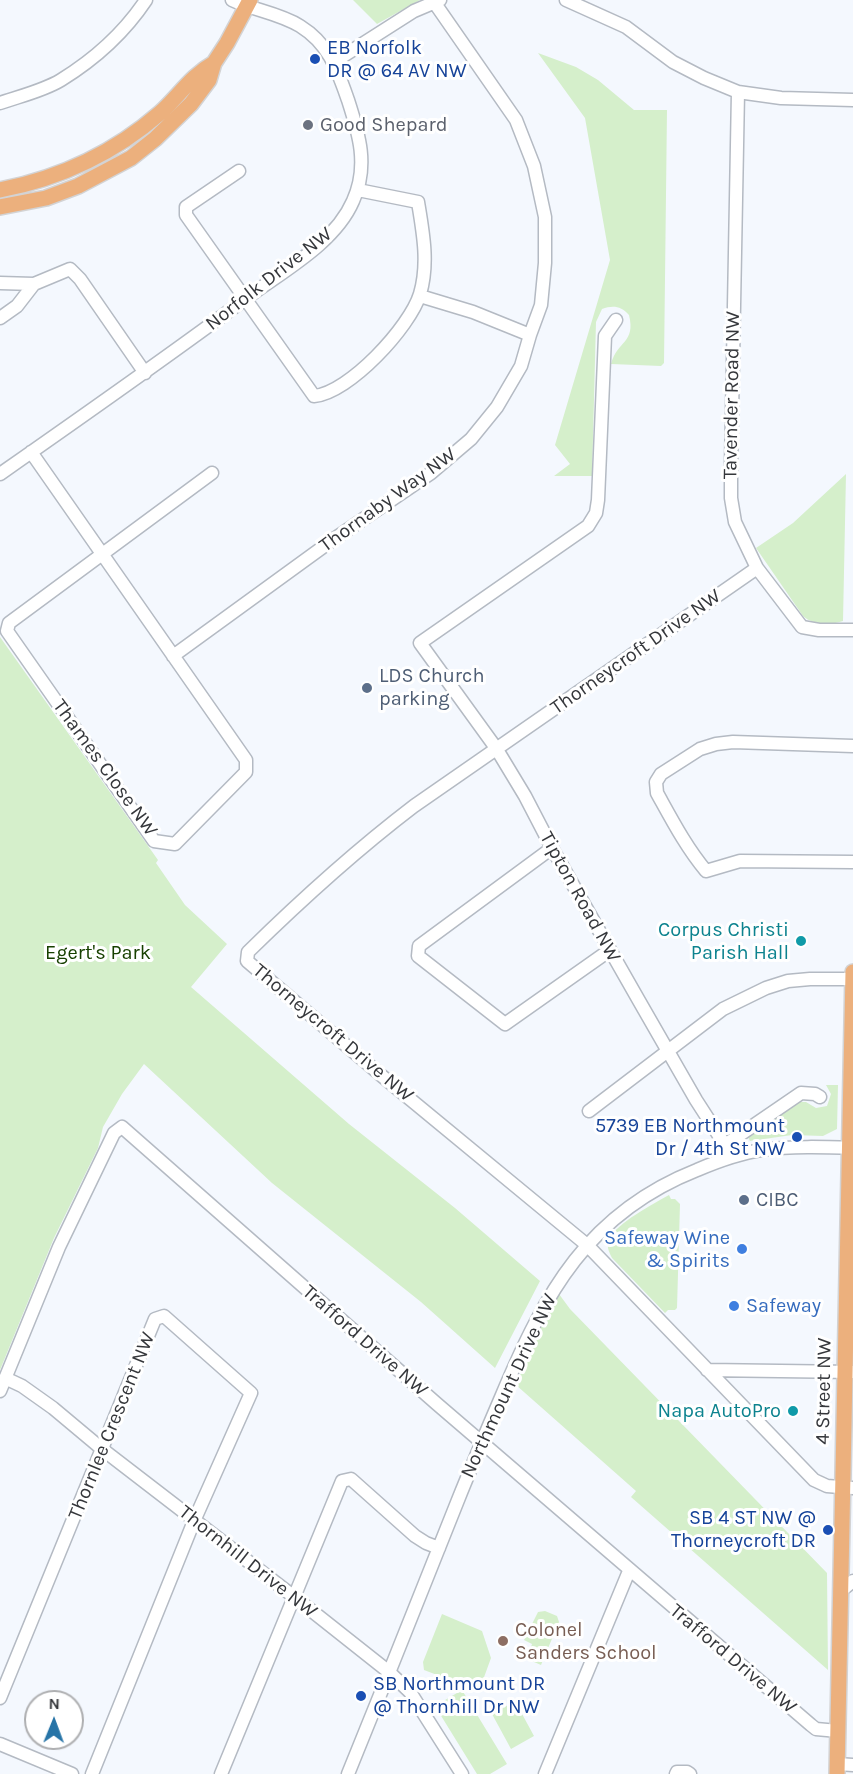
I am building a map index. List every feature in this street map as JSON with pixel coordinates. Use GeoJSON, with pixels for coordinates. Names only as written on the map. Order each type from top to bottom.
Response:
{"type":"FeatureCollection","features":[{"type":"Feature","properties":{"kind":"main road"},"geometry":{"type":"LineString","coordinates":[[0,207],[46,198],[78,186],[131,158],[155,139],[191,104],[209,80],[214,63],[248,3]]}},
{"type":"Feature","properties":{"kind":"main road"},"geometry":{"type":"LineString","coordinates":[[0,190],[28,185],[56,176],[111,150],[162,111],[199,72],[214,63]]}},
{"type":"Feature","properties":{"kind":"main road","name":"4 Street NW"},"geometry":{"type":"LineString","coordinates":[[837,1769],[847,1586],[853,972]]}},
{"type":"Feature","properties":{"kind":"street"},"geometry":{"type":"LineString","coordinates":[[0,103],[60,81],[100,53],[131,22],[146,0]]}},
{"type":"Feature","properties":{"kind":"street","name":"Norfolk Drive NW"},"geometry":{"type":"LineString","coordinates":[[0,474],[145,373],[330,236],[352,204],[358,190],[363,164],[353,116],[334,62],[317,39],[298,25],[248,3],[232,0]]}},
{"type":"Feature","properties":{"kind":"street"},"geometry":{"type":"LineString","coordinates":[[566,0],[626,27],[673,62],[738,92],[801,99],[853,100]]}},
{"type":"Feature","properties":{"kind":"street"},"geometry":{"type":"LineString","coordinates":[[334,62],[405,16],[437,1]]}},
{"type":"Feature","properties":{"kind":"street","name":"Thornaby Way NW"},"geometry":{"type":"LineString","coordinates":[[173,656],[334,539],[431,473],[471,439],[497,407],[521,366],[541,305],[545,263],[545,217],[534,166],[516,120],[437,1]]}},
{"type":"Feature","properties":{"kind":"street","name":"Tavender Road NW"},"geometry":{"type":"LineString","coordinates":[[738,92],[731,498],[735,522],[757,568],[802,627],[819,630],[853,630]]}},
{"type":"Feature","properties":{"kind":"street"},"geometry":{"type":"LineString","coordinates":[[239,171],[186,207],[186,215],[314,396],[324,395],[365,369],[399,330],[420,296],[425,270],[424,235],[418,202],[358,190]]}},
{"type":"Feature","properties":{"kind":"street"},"geometry":{"type":"LineString","coordinates":[[0,283],[34,284],[70,269],[94,299],[145,373]]}},
{"type":"Feature","properties":{"kind":"street"},"geometry":{"type":"LineString","coordinates":[[0,318],[17,306],[34,284]]}},
{"type":"Feature","properties":{"kind":"street"},"geometry":{"type":"LineString","coordinates":[[420,296],[473,312],[530,334]]}},
{"type":"Feature","properties":{"kind":"street","name":"Tipton Road NW"},"geometry":{"type":"LineString","coordinates":[[616,320],[605,336],[596,513],[588,526],[420,643],[496,748],[525,796],[610,950],[696,1100],[725,1145],[729,1158]]}},
{"type":"Feature","properties":{"kind":"street","name":"Thames Close NW"},"geometry":{"type":"LineString","coordinates":[[31,452],[246,760],[246,772],[175,844],[154,841],[8,631],[9,623],[101,553]]}},
{"type":"Feature","properties":{"kind":"street"},"geometry":{"type":"LineString","coordinates":[[101,553],[212,473]]}},
{"type":"Feature","properties":{"kind":"street","name":"Thorneycroft Drive NW"},"geometry":{"type":"LineString","coordinates":[[757,568],[496,748],[363,845],[248,952],[248,961],[382,1076],[587,1245],[814,1480],[827,1486],[848,1488]]}},
{"type":"Feature","properties":{"kind":"street"},"geometry":{"type":"LineString","coordinates":[[853,746],[733,742],[716,744],[700,749],[662,774],[655,786],[679,833],[706,871],[740,861],[853,862]]}},
{"type":"Feature","properties":{"kind":"street"},"geometry":{"type":"LineString","coordinates":[[552,848],[419,946],[418,956],[505,1024],[610,950]]}},
{"type":"Feature","properties":{"kind":"street"},"geometry":{"type":"LineString","coordinates":[[589,1111],[723,1009],[766,988],[799,980],[853,979]]}},
{"type":"Feature","properties":{"kind":"street"},"geometry":{"type":"LineString","coordinates":[[725,1145],[801,1093],[815,1094],[820,1097]]}},
{"type":"Feature","properties":{"kind":"street","name":"Trafford Drive NW"},"geometry":{"type":"LineString","coordinates":[[0,1391],[59,1247],[114,1133],[122,1127],[629,1571],[811,1725],[816,1729],[838,1731]]}},
{"type":"Feature","properties":{"kind":"street","name":"Northmount Drive NW"},"geometry":{"type":"LineString","coordinates":[[348,1774],[482,1441],[523,1346],[545,1302],[587,1245],[643,1196],[682,1176],[729,1158],[761,1150],[851,1148]]}},
{"type":"Feature","properties":{"kind":"street","name":"Thornlee Crescent NW"},"geometry":{"type":"LineString","coordinates":[[0,1698],[155,1319],[164,1316],[251,1393],[194,1521],[92,1774]]}},
{"type":"Feature","properties":{"kind":"street"},"geometry":{"type":"LineString","coordinates":[[707,1370],[849,1372]]}},
{"type":"Feature","properties":{"kind":"street","name":"Thornhill Drive NW"},"geometry":{"type":"LineString","coordinates":[[5,1378],[22,1386],[53,1408],[102,1449],[389,1672],[410,1692],[462,1774]]}},
{"type":"Feature","properties":{"kind":"street"},"geometry":{"type":"LineString","coordinates":[[221,1774],[342,1481],[351,1479],[415,1536],[439,1548]]}},
{"type":"Feature","properties":{"kind":"street"},"geometry":{"type":"LineString","coordinates":[[545,1774],[629,1571]]}},
{"type":"Feature","properties":{"kind":"street"},"geometry":{"type":"LineString","coordinates":[[0,1744],[72,1774]]}},
{"type":"Feature","properties":{"kind":"street"},"geometry":{"type":"LineString","coordinates":[[837,1769],[853,1765]]}},
{"type":"Feature","properties":{"kind":"street"},"geometry":{"type":"LineString","coordinates":[[676,1774],[677,1772],[690,1774]]}},
{"type":"Feature","properties":{"kind":"green space"},"geometry":{"type":"Polygon","coordinates":[[[353,0],[420,0],[377,24],[353,0]]]}},
{"type":"Feature","properties":{"kind":"green space"},"geometry":{"type":"Polygon","coordinates":[[[538,53],[576,67],[598,80],[634,110],[667,110],[664,363],[661,366],[611,364],[617,351],[628,337],[629,315],[617,307],[602,309],[596,322],[592,476],[554,476],[570,464],[555,445],[610,260],[585,118],[538,53]]]}},
{"type":"Feature","properties":{"kind":"green space"},"geometry":{"type":"Polygon","coordinates":[[[846,474],[843,621],[828,624],[817,623],[803,616],[756,548],[793,523],[846,474]]]}},
{"type":"Feature","properties":{"kind":"green space","name":"Egert's Park"},"geometry":{"type":"Polygon","coordinates":[[[0,637],[158,860],[156,863],[185,905],[227,944],[191,987],[349,1124],[455,1208],[540,1281],[495,1368],[421,1302],[272,1183],[144,1064],[122,1094],[103,1127],[98,1148],[54,1238],[0,1370],[0,637]]]}},
{"type":"Feature","properties":{"kind":"green space"},"geometry":{"type":"Polygon","coordinates":[[[826,1085],[838,1085],[837,1129],[823,1136],[792,1135],[750,1141],[748,1137],[798,1102],[806,1102],[816,1108],[827,1106],[831,1094],[826,1085]]]}},
{"type":"Feature","properties":{"kind":"green space"},"geometry":{"type":"Polygon","coordinates":[[[669,1195],[671,1199],[675,1199],[680,1204],[677,1308],[665,1313],[612,1258],[608,1244],[613,1233],[636,1214],[669,1195]]]}},
{"type":"Feature","properties":{"kind":"green space"},"geometry":{"type":"Polygon","coordinates":[[[559,1294],[570,1309],[827,1573],[828,1670],[631,1497],[636,1491],[516,1385],[543,1321],[559,1294]]]}},
{"type":"Feature","properties":{"kind":"green space"},"geometry":{"type":"Polygon","coordinates":[[[545,1611],[557,1616],[559,1622],[541,1665],[527,1659],[532,1644],[524,1640],[538,1612],[545,1611]]]}},
{"type":"Feature","properties":{"kind":"green space"},"geometry":{"type":"Polygon","coordinates":[[[442,1614],[482,1631],[491,1658],[479,1691],[424,1670],[423,1662],[442,1614]]]}},
{"type":"Feature","properties":{"kind":"green space"},"geometry":{"type":"Polygon","coordinates":[[[462,1690],[507,1764],[490,1774],[477,1774],[435,1706],[462,1690]]]}},
{"type":"Feature","properties":{"kind":"green space"},"geometry":{"type":"Polygon","coordinates":[[[515,1701],[534,1736],[511,1749],[492,1714],[515,1701]]]}},
{"type":"Feature","properties":{"kind":"place","name":"EB Norfolk DR @ 64 AV NW"},"geometry":{"type":"Point","coordinates":[315,59]}},
{"type":"Feature","properties":{"kind":"place","name":"Good Shepard"},"geometry":{"type":"Point","coordinates":[308,125]}},
{"type":"Feature","properties":{"kind":"place","name":"LDS Church parking"},"geometry":{"type":"Point","coordinates":[367,688]}},
{"type":"Feature","properties":{"kind":"place","name":"Corpus Christi Parish Hall"},"geometry":{"type":"Point","coordinates":[801,941]}},
{"type":"Feature","properties":{"kind":"place","name":"5739 EB Northmount Dr / 4th St NW"},"geometry":{"type":"Point","coordinates":[797,1137]}},
{"type":"Feature","properties":{"kind":"place","name":"CIBC"},"geometry":{"type":"Point","coordinates":[744,1200]}},
{"type":"Feature","properties":{"kind":"place","name":"Safeway Wine & Spirits"},"geometry":{"type":"Point","coordinates":[742,1249]}},
{"type":"Feature","properties":{"kind":"place","name":"Safeway"},"geometry":{"type":"Point","coordinates":[734,1306]}},
{"type":"Feature","properties":{"kind":"place","name":"Napa AutoPro"},"geometry":{"type":"Point","coordinates":[793,1411]}},
{"type":"Feature","properties":{"kind":"place","name":"SB 4 ST NW @ Thorneycroft DR"},"geometry":{"type":"Point","coordinates":[828,1530]}},
{"type":"Feature","properties":{"kind":"place","name":"Colonel Sanders School"},"geometry":{"type":"Point","coordinates":[503,1641]}},
{"type":"Feature","properties":{"kind":"place","name":"SB Northmount DR @ Thornhill Dr NW"},"geometry":{"type":"Point","coordinates":[361,1696]}}]}
